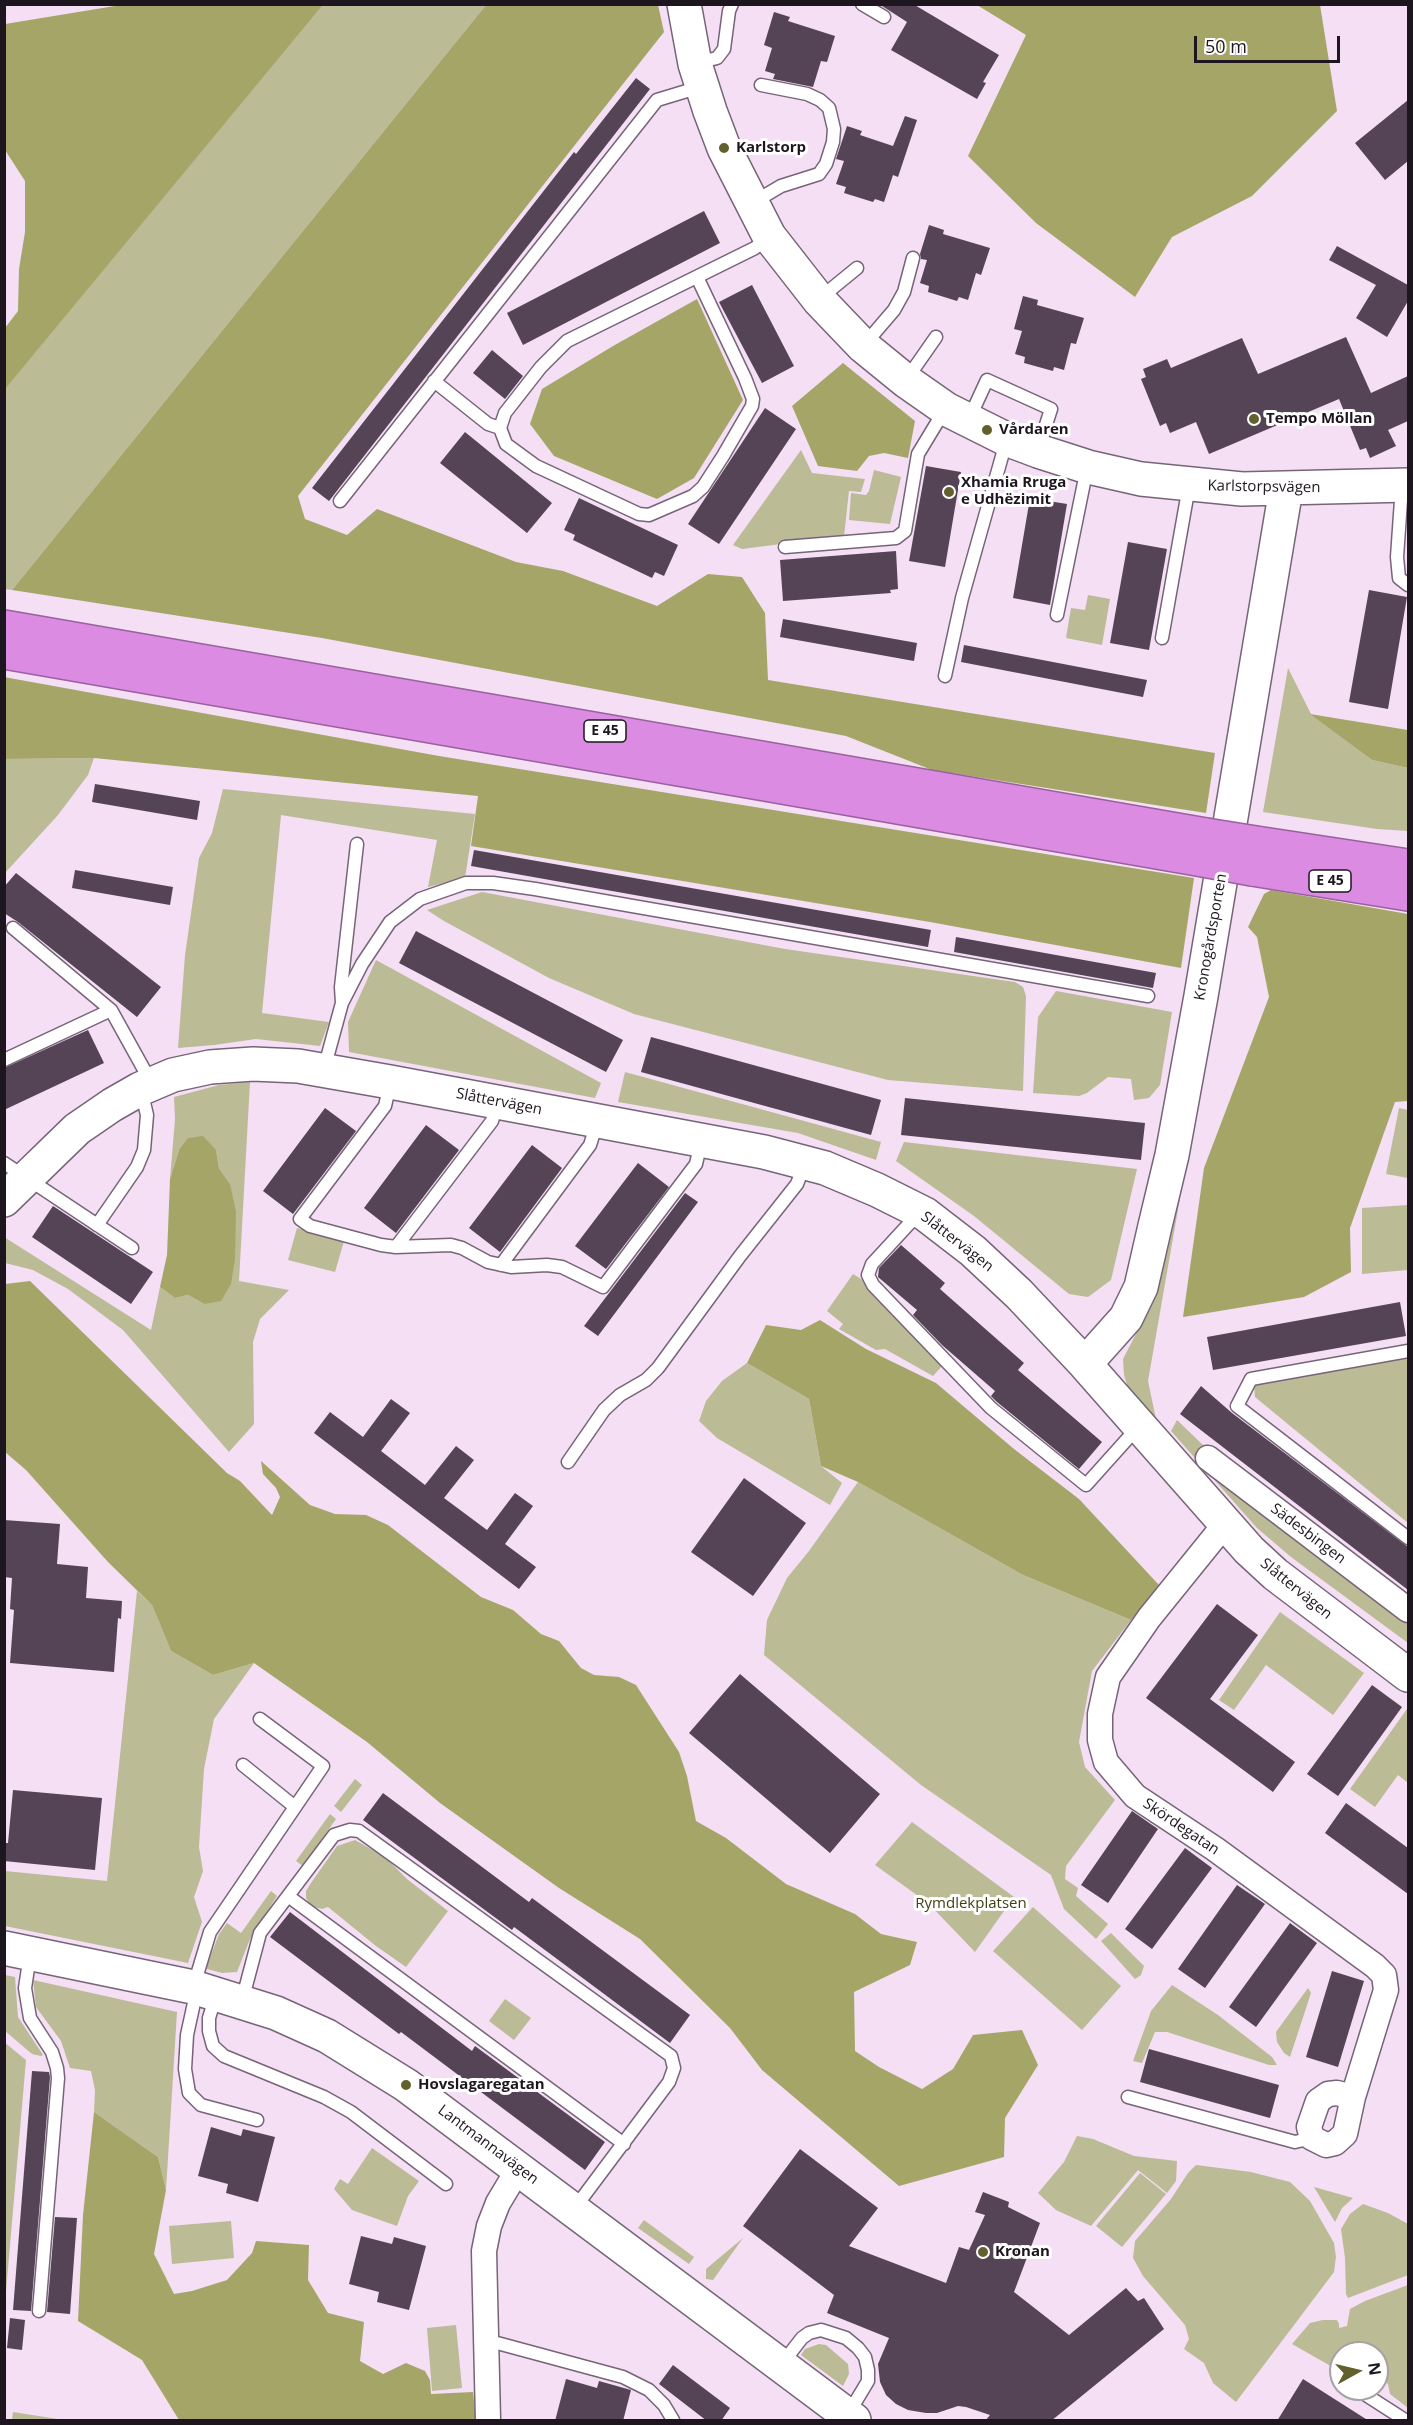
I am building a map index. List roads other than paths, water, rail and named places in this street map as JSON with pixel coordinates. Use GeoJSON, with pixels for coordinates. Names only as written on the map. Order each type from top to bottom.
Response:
{"type":"FeatureCollection","features":[{"type":"Feature","properties":{"kind":"highway","name":"E 45"},"geometry":{"type":"LineString","coordinates":[[4,627],[1205,848]]}},
{"type":"Feature","properties":{"kind":"highway","name":"E 45"},"geometry":{"type":"LineString","coordinates":[[4,652],[1254,856],[1408,894]]}},
{"type":"Feature","properties":{"kind":"highway","name":"E 45"},"geometry":{"type":"LineString","coordinates":[[1254,856],[1408,866]]}},
{"type":"Feature","properties":{"kind":"street","name":"Karlstorpsvägen"},"geometry":{"type":"LineString","coordinates":[[684,4],[698,75],[724,148],[769,236],[819,300],[863,346],[906,381],[957,415],[1006,439],[1088,467],[1125,467],[1189,485],[1286,489],[1405,485]]}},
{"type":"Feature","properties":{"kind":"street","name":"Kronogårdsporten"},"geometry":{"type":"LineString","coordinates":[[1085,1364],[1126,1318],[1141,1287],[1172,1155],[1286,489]]}},
{"type":"Feature","properties":{"kind":"street","name":"Slåttervägen"},"geometry":{"type":"LineString","coordinates":[[12,1180],[77,1129],[112,1105],[146,1086],[173,1074],[210,1067],[253,1064],[298,1065],[497,1101],[806,1162],[851,1178],[920,1212],[973,1251],[1019,1294],[1085,1364],[1225,1524],[1275,1574],[1408,1675]]}},
{"type":"Feature","properties":{"kind":"street","name":"Sädesbingen"},"geometry":{"type":"LineString","coordinates":[[1208,1458],[1408,1610]]}},
{"type":"Feature","properties":{"kind":"street","name":"Skördegatan"},"geometry":{"type":"LineString","coordinates":[[1225,1524],[1149,1618],[1108,1677],[1100,1714],[1100,1740],[1107,1762],[1135,1796],[1215,1850],[1375,1966],[1384,1975],[1386,1990],[1353,2097],[1345,2134],[1335,2143],[1326,2145],[1312,2138]]}},
{"type":"Feature","properties":{"kind":"street","name":"Lantmannavägen"},"geometry":{"type":"LineString","coordinates":[[18,1951],[212,1993],[276,2013],[327,2036],[406,2085],[850,2417]]}},
{"type":"Feature","properties":{"kind":"street"},"geometry":{"type":"LineString","coordinates":[[1312,2138],[1309,2127],[1318,2101],[1328,2094],[1337,2093],[1353,2097]]}},
{"type":"Feature","properties":{"kind":"street"},"geometry":{"type":"LineString","coordinates":[[488,2421],[484,2251],[489,2226],[498,2203],[519,2168]]}},
{"type":"Feature","properties":{"kind":"lane"},"geometry":{"type":"LineString","coordinates":[[340,501],[657,100],[698,75],[717,58],[724,49],[732,4]]}},
{"type":"Feature","properties":{"kind":"lane"},"geometry":{"type":"LineString","coordinates":[[862,4],[884,17]]}},
{"type":"Feature","properties":{"kind":"lane"},"geometry":{"type":"LineString","coordinates":[[751,204],[781,186],[819,174],[826,164],[833,142],[834,129],[829,108],[820,100],[807,94],[761,84]]}},
{"type":"Feature","properties":{"kind":"lane"},"geometry":{"type":"LineString","coordinates":[[697,277],[753,399],[752,406],[723,456],[693,496],[649,515],[639,514],[536,466],[506,444],[500,428],[505,413],[541,368],[567,341],[755,248],[769,236]]}},
{"type":"Feature","properties":{"kind":"lane"},"geometry":{"type":"LineString","coordinates":[[863,346],[894,310],[904,292],[913,258]]}},
{"type":"Feature","properties":{"kind":"lane"},"geometry":{"type":"LineString","coordinates":[[819,300],[856,268]]}},
{"type":"Feature","properties":{"kind":"lane"},"geometry":{"type":"LineString","coordinates":[[906,381],[936,337]]}},
{"type":"Feature","properties":{"kind":"lane"},"geometry":{"type":"LineString","coordinates":[[785,547],[896,538],[905,531],[918,454],[957,415],[987,380],[1051,409],[1038,451]]}},
{"type":"Feature","properties":{"kind":"lane"},"geometry":{"type":"LineString","coordinates":[[434,381],[488,424],[500,428]]}},
{"type":"Feature","properties":{"kind":"lane"},"geometry":{"type":"LineString","coordinates":[[945,676],[962,598],[1006,439]]}},
{"type":"Feature","properties":{"kind":"lane"},"geometry":{"type":"LineString","coordinates":[[1057,615],[1088,467]]}},
{"type":"Feature","properties":{"kind":"lane"},"geometry":{"type":"LineString","coordinates":[[1162,638],[1189,485]]}},
{"type":"Feature","properties":{"kind":"lane","name":"Karlstorpsvägen"},"geometry":{"type":"LineString","coordinates":[[1405,485],[1397,557],[1399,578],[1408,585]]}},
{"type":"Feature","properties":{"kind":"lane"},"geometry":{"type":"LineString","coordinates":[[342,1003],[341,987],[357,844]]}},
{"type":"Feature","properties":{"kind":"lane"},"geometry":{"type":"LineString","coordinates":[[324,1070],[342,1003],[362,964],[390,922],[420,899],[466,883],[494,883],[535,889],[1148,996]]}},
{"type":"Feature","properties":{"kind":"lane"},"geometry":{"type":"LineString","coordinates":[[13,928],[111,1010],[146,1086],[147,1115],[144,1150],[137,1167],[97,1225]]}},
{"type":"Feature","properties":{"kind":"lane"},"geometry":{"type":"LineString","coordinates":[[4,1060],[111,1010]]}},
{"type":"Feature","properties":{"kind":"lane"},"geometry":{"type":"LineString","coordinates":[[390,1082],[385,1106],[300,1219],[310,1226],[396,1247],[451,1245],[462,1248],[488,1262],[501,1265],[561,1267],[603,1287],[696,1164],[702,1141]]}},
{"type":"Feature","properties":{"kind":"lane"},"geometry":{"type":"LineString","coordinates":[[396,1247],[492,1121],[497,1101]]}},
{"type":"Feature","properties":{"kind":"lane"},"geometry":{"type":"LineString","coordinates":[[501,1265],[590,1145],[598,1121]]}},
{"type":"Feature","properties":{"kind":"lane"},"geometry":{"type":"LineString","coordinates":[[568,1462],[604,1410],[620,1395],[646,1380],[658,1368],[740,1256],[797,1184],[806,1162]]}},
{"type":"Feature","properties":{"kind":"lane"},"geometry":{"type":"LineString","coordinates":[[12,1180],[97,1225],[132,1248]]}},
{"type":"Feature","properties":{"kind":"lane"},"geometry":{"type":"LineString","coordinates":[[920,1212],[872,1264],[868,1275],[873,1285],[991,1408],[1086,1485],[1138,1426]]}},
{"type":"Feature","properties":{"kind":"lane"},"geometry":{"type":"LineString","coordinates":[[1408,1351],[1251,1379],[1237,1406],[1408,1538]]}},
{"type":"Feature","properties":{"kind":"lane"},"geometry":{"type":"LineString","coordinates":[[260,1719],[322,1766],[210,1932],[212,1993],[209,2031],[213,2046],[224,2056],[324,2097],[351,2112],[446,2184]]}},
{"type":"Feature","properties":{"kind":"lane"},"geometry":{"type":"LineString","coordinates":[[243,1765],[295,1807]]}},
{"type":"Feature","properties":{"kind":"lane"},"geometry":{"type":"LineString","coordinates":[[257,2120],[201,2105],[189,2093],[185,2069],[187,2035],[212,1993],[260,1934],[334,1835],[350,1830],[359,1831],[671,2056],[674,2068],[669,2082],[573,2210]]}},
{"type":"Feature","properties":{"kind":"lane"},"geometry":{"type":"LineString","coordinates":[[288,1896],[624,2144]]}},
{"type":"Feature","properties":{"kind":"lane"},"geometry":{"type":"LineString","coordinates":[[18,1951],[30,2018],[52,2052],[58,2078],[39,2311]]}},
{"type":"Feature","properties":{"kind":"lane"},"geometry":{"type":"LineString","coordinates":[[1128,2097],[1295,2142],[1312,2138]]}},
{"type":"Feature","properties":{"kind":"lane"},"geometry":{"type":"LineString","coordinates":[[781,2365],[802,2338],[809,2333],[821,2330],[846,2338],[865,2357],[868,2381],[850,2417]]}},
{"type":"Feature","properties":{"kind":"lane"},"geometry":{"type":"LineString","coordinates":[[486,2340],[623,2377],[649,2390],[664,2404],[673,2421]]}},
{"type":"Feature","properties":{"kind":"lane"},"geometry":{"type":"LineString","coordinates":[[1375,2401],[1405,2421]]}},
{"type":"Feature","properties":{"kind":"place","name":"Karlstorp"},"geometry":{"type":"Point","coordinates":[724,148]}},
{"type":"Feature","properties":{"kind":"place","name":"Tempo Möllan"},"geometry":{"type":"Point","coordinates":[1254,419]}},
{"type":"Feature","properties":{"kind":"place","name":"Vårdaren"},"geometry":{"type":"Point","coordinates":[987,430]}},
{"type":"Feature","properties":{"kind":"place","name":"Xhamia Rruga e Udhëzimit"},"geometry":{"type":"Point","coordinates":[949,492]}},
{"type":"Feature","properties":{"kind":"place","name":"Hovslagaregatan"},"geometry":{"type":"Point","coordinates":[406,2085]}},
{"type":"Feature","properties":{"kind":"place","name":"Kronan"},"geometry":{"type":"Point","coordinates":[983,2252]}},
{"type":"Feature","properties":{"kind":"park label","name":"Rymdlekplatsen"},"geometry":{"type":"Point","coordinates":[971,1904]}}]}
